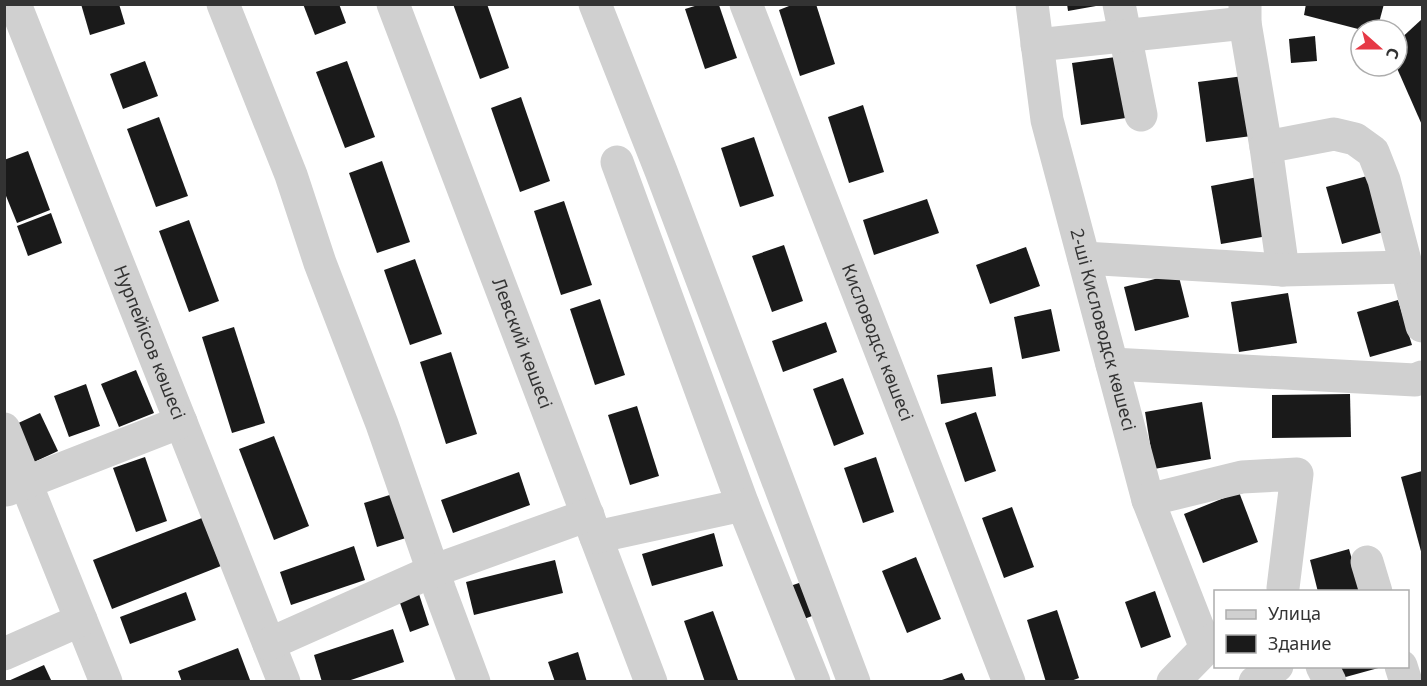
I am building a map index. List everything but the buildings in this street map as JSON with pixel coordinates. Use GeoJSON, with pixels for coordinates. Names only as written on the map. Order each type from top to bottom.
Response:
{"type":"FeatureCollection","features":[{"type":"Feature","properties":{"kind":"street","name":"Нурпейісов көшесі"},"geometry":{"type":"LineString","coordinates":[[15,4],[284,681]]}},
{"type":"Feature","properties":{"kind":"street"},"geometry":{"type":"LineString","coordinates":[[223,4],[291,175],[320,263],[382,424],[474,681]]}},
{"type":"Feature","properties":{"kind":"street","name":"Левский көшесі"},"geometry":{"type":"LineString","coordinates":[[393,4],[651,681]]}},
{"type":"Feature","properties":{"kind":"street"},"geometry":{"type":"LineString","coordinates":[[595,4],[854,681]]}},
{"type":"Feature","properties":{"kind":"street","name":"Кисловодск көшесі"},"geometry":{"type":"LineString","coordinates":[[746,4],[1009,681]]}},
{"type":"Feature","properties":{"kind":"street","name":"2-ші Кисловодск көшесі"},"geometry":{"type":"LineString","coordinates":[[1032,4],[1047,120],[1148,500],[1198,666]]}},
{"type":"Feature","properties":{"kind":"street"},"geometry":{"type":"LineString","coordinates":[[1037,45],[1123,20],[1245,14],[1283,270]]}},
{"type":"Feature","properties":{"kind":"street"},"geometry":{"type":"LineString","coordinates":[[1123,20],[1141,115]]}},
{"type":"Feature","properties":{"kind":"street"},"geometry":{"type":"LineString","coordinates":[[1266,147],[1334,134],[1355,139],[1373,152],[1384,180],[1422,326]]}},
{"type":"Feature","properties":{"kind":"street"},"geometry":{"type":"LineString","coordinates":[[616,162],[743,506],[814,681]]}},
{"type":"Feature","properties":{"kind":"street"},"geometry":{"type":"LineString","coordinates":[[1084,258],[1283,270],[1406,267]]}},
{"type":"Feature","properties":{"kind":"street"},"geometry":{"type":"LineString","coordinates":[[1112,364],[1414,380],[1422,377]]}},
{"type":"Feature","properties":{"kind":"street"},"geometry":{"type":"LineString","coordinates":[[15,487],[181,422]]}},
{"type":"Feature","properties":{"kind":"street"},"geometry":{"type":"LineString","coordinates":[[4,429],[15,487],[81,620],[106,681]]}},
{"type":"Feature","properties":{"kind":"street"},"geometry":{"type":"LineString","coordinates":[[1148,500],[1242,477],[1296,474],[1278,590]]}},
{"type":"Feature","properties":{"kind":"street"},"geometry":{"type":"LineString","coordinates":[[269,644],[433,571],[592,526],[743,506]]}},
{"type":"Feature","properties":{"kind":"street"},"geometry":{"type":"LineString","coordinates":[[760,548],[798,534]]}},
{"type":"Feature","properties":{"kind":"street"},"geometry":{"type":"LineString","coordinates":[[4,654],[81,620]]}},
{"type":"Feature","properties":{"kind":"street"},"geometry":{"type":"LineString","coordinates":[[1255,681],[1274,668]]}},
{"type":"Feature","properties":{"kind":"street"},"geometry":{"type":"LineString","coordinates":[[1416,681],[1422,679]]}}]}
